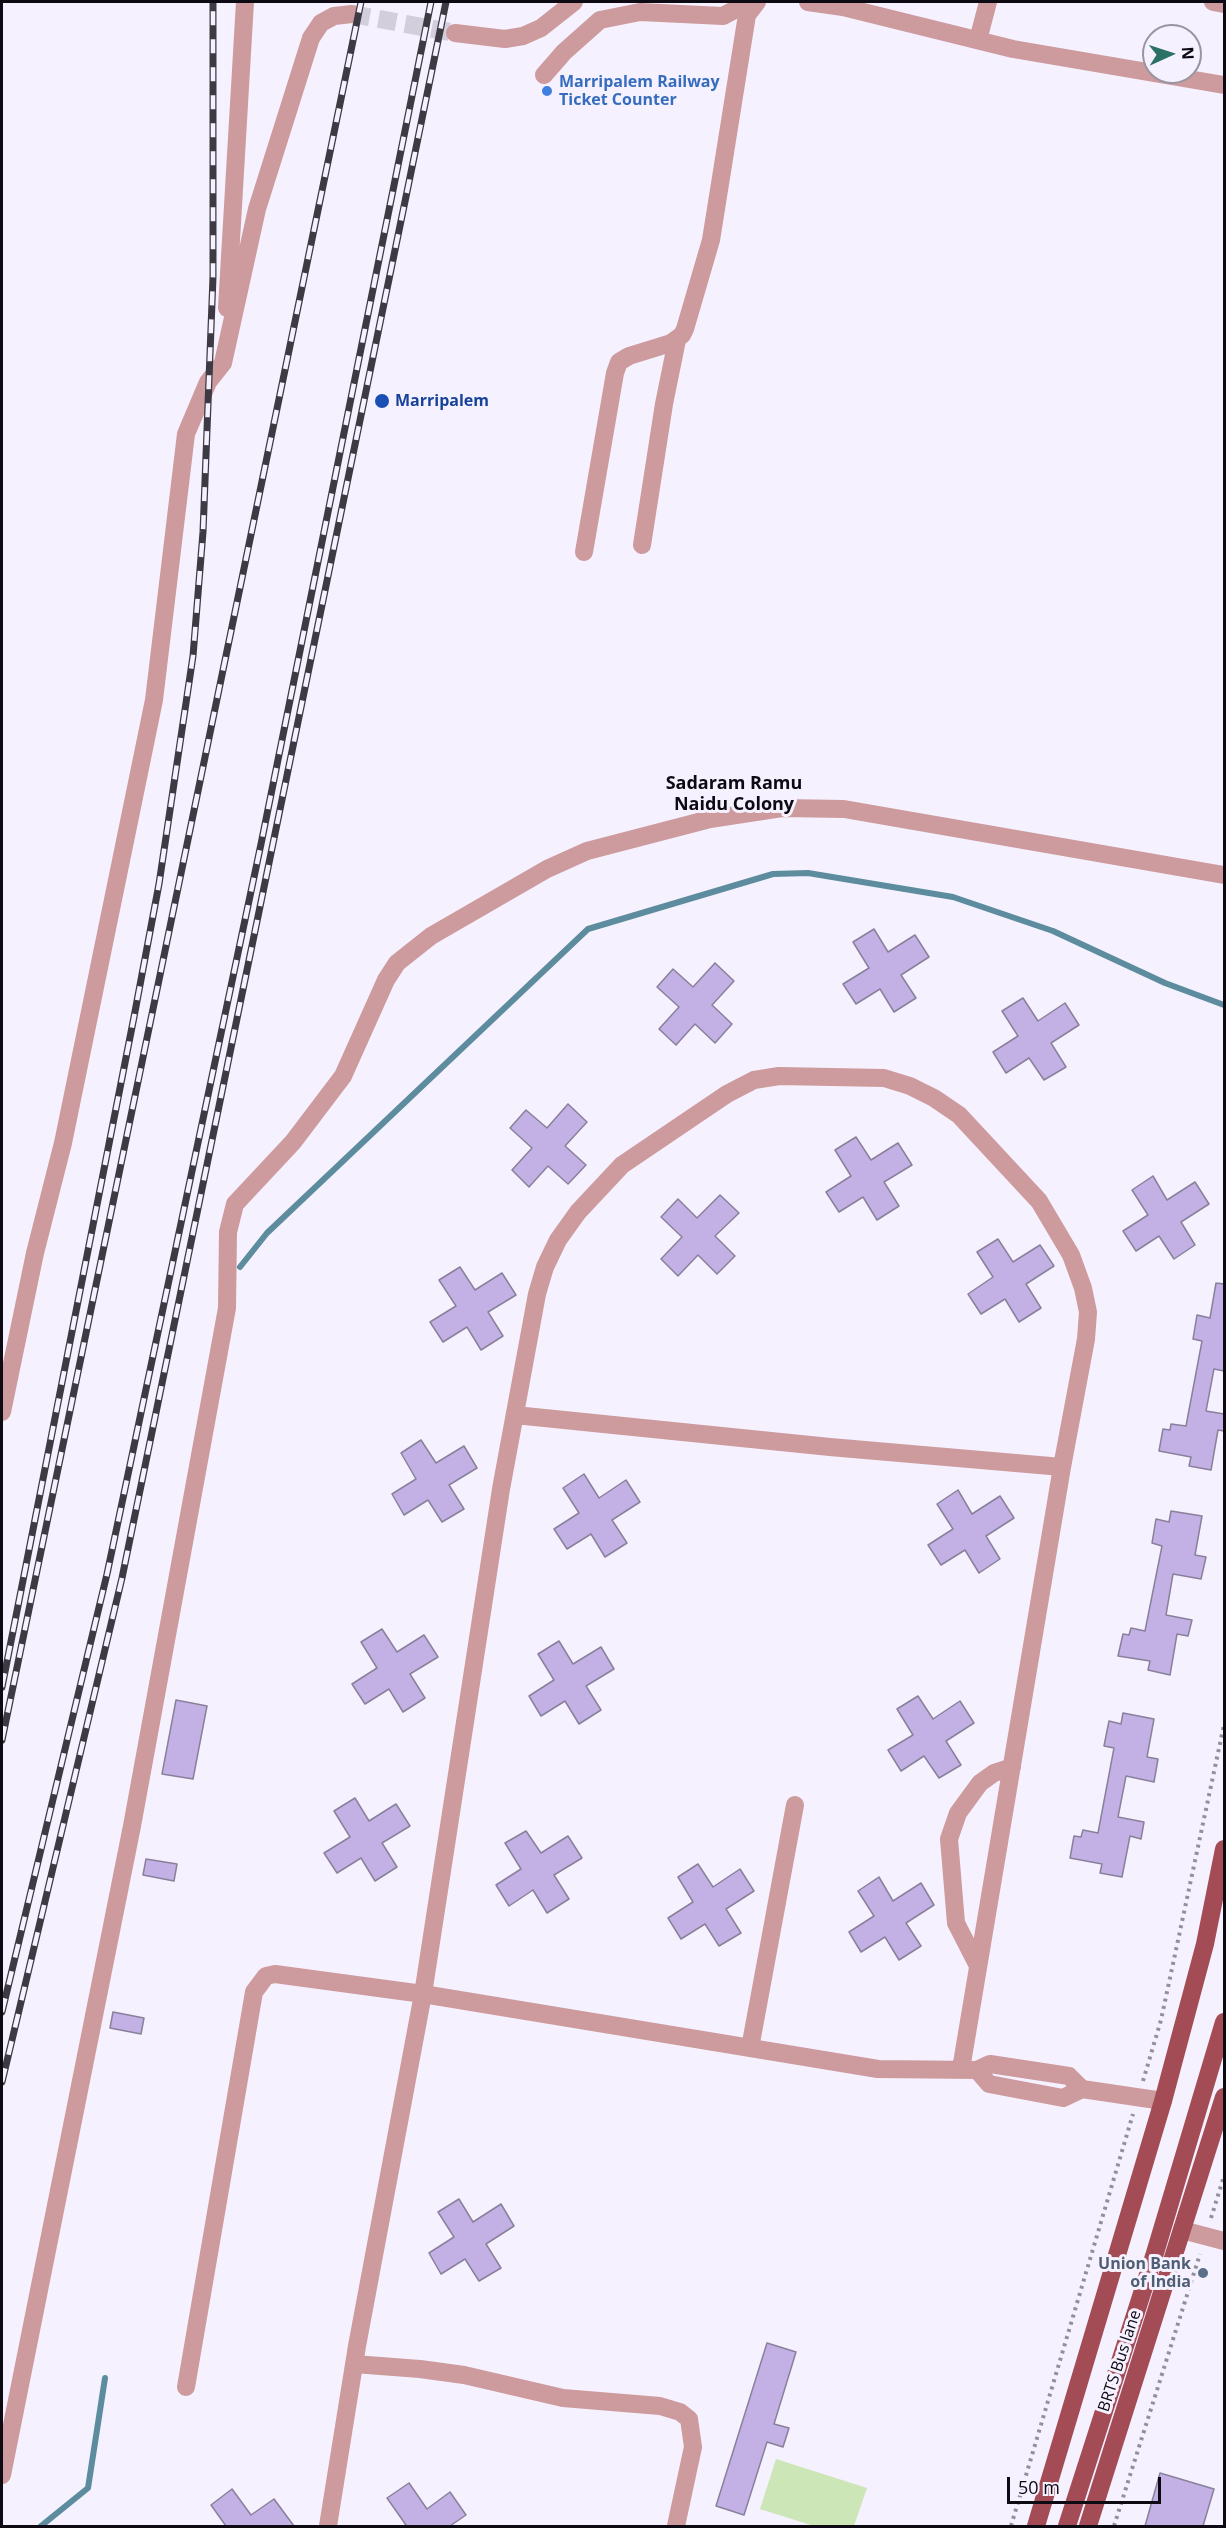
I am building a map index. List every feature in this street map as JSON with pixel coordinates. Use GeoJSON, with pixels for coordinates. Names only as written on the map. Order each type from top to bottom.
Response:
{"type":"FeatureCollection","features":[{"type":"Feature","properties":{"kind":"main road"},"geometry":{"type":"LineString","coordinates":[[1036,2526],[1163,2101],[1205,1944],[1224,1849]]}},
{"type":"Feature","properties":{"kind":"main road","name":"BRTS Bus lane"},"geometry":{"type":"LineString","coordinates":[[1066,2526],[1155,2253],[1224,2022]]}},
{"type":"Feature","properties":{"kind":"main road"},"geometry":{"type":"LineString","coordinates":[[1088,2526],[1224,2097]]}},
{"type":"Feature","properties":{"kind":"street"},"geometry":{"type":"LineString","coordinates":[[223,363],[245,2]]}},
{"type":"Feature","properties":{"kind":"street"},"geometry":{"type":"LineString","coordinates":[[455,33],[505,39],[523,36],[541,28],[574,2]]}},
{"type":"Feature","properties":{"kind":"street"},"geometry":{"type":"LineString","coordinates":[[544,75],[564,52],[600,20],[640,12],[723,16],[750,2]]}},
{"type":"Feature","properties":{"kind":"street"},"geometry":{"type":"LineString","coordinates":[[642,545],[664,404],[677,340],[685,329],[711,240],[747,15],[758,2]]}},
{"type":"Feature","properties":{"kind":"street"},"geometry":{"type":"LineString","coordinates":[[808,2],[843,7],[1013,49],[1224,85]]}},
{"type":"Feature","properties":{"kind":"street"},"geometry":{"type":"LineString","coordinates":[[978,40],[988,2]]}},
{"type":"Feature","properties":{"kind":"street"},"geometry":{"type":"LineString","coordinates":[[1213,2],[1224,4]]}},
{"type":"Feature","properties":{"kind":"street"},"geometry":{"type":"LineString","coordinates":[[2,1412],[35,1253],[63,1143],[154,700],[186,434],[208,382],[223,363],[257,208],[311,38],[321,23],[334,16],[352,14]]}},
{"type":"Feature","properties":{"kind":"street"},"geometry":{"type":"LineString","coordinates":[[584,552],[615,373],[619,362],[629,356],[677,340]]}},
{"type":"Feature","properties":{"kind":"street"},"geometry":{"type":"LineString","coordinates":[[2,2475],[132,1827],[227,1308],[228,1232],[235,1204],[293,1142],[344,1076],[386,980],[397,963],[431,936],[547,869],[587,851],[710,819],[782,808],[844,809],[1224,875]]}},
{"type":"Feature","properties":{"kind":"street"},"geometry":{"type":"LineString","coordinates":[[328,2526],[354,2364],[423,1994],[477,1630],[544,1267],[558,1240],[578,1212],[622,1165],[727,1094],[754,1080],[778,1076],[884,1078],[910,1086],[959,1115],[1039,1201],[1071,1255],[1083,1288],[1088,1312],[1087,1330],[978,1966],[969,2070]]}},
{"type":"Feature","properties":{"kind":"street"},"geometry":{"type":"LineString","coordinates":[[515,1415],[830,1447],[1062,1467]]}},
{"type":"Feature","properties":{"kind":"street"},"geometry":{"type":"LineString","coordinates":[[978,1966],[956,1923],[949,1839],[958,1813],[980,1783],[994,1773],[1012,1767]]}},
{"type":"Feature","properties":{"kind":"street"},"geometry":{"type":"LineString","coordinates":[[750,2048],[795,1805]]}},
{"type":"Feature","properties":{"kind":"street"},"geometry":{"type":"LineString","coordinates":[[186,2387],[254,1992],[266,1976],[275,1974],[423,1994],[878,2069],[969,2070],[989,2084],[1063,2098],[1082,2089],[1163,2101]]}},
{"type":"Feature","properties":{"kind":"street"},"geometry":{"type":"LineString","coordinates":[[1182,2230],[1224,2241]]}},
{"type":"Feature","properties":{"kind":"street"},"geometry":{"type":"LineString","coordinates":[[354,2364],[464,2375],[563,2398],[660,2406],[680,2412],[689,2419],[693,2446],[675,2526]]}},
{"type":"Feature","properties":{"kind":"path"},"geometry":{"type":"LineString","coordinates":[[1011,2526],[1161,2020],[1224,1725]]}},
{"type":"Feature","properties":{"kind":"path"},"geometry":{"type":"LineString","coordinates":[[1114,2526],[1224,2176]]}},
{"type":"Feature","properties":{"kind":"green space"},"geometry":{"type":"Polygon","coordinates":[[[776,2459],[867,2488],[854,2526],[814,2526],[760,2509],[776,2459]]]}},
{"type":"Feature","properties":{"kind":"building"},"geometry":{"type":"Polygon","coordinates":[[[874,929],[888,952],[915,935],[929,957],[901,975],[916,998],[894,1012],[880,989],[856,1004],[843,984],[869,968],[853,942],[874,929]]]}},
{"type":"Feature","properties":{"kind":"building"},"geometry":{"type":"Polygon","coordinates":[[[715,963],[734,981],[712,1005],[732,1024],[715,1043],[695,1024],[676,1045],[659,1029],[679,1007],[657,987],[673,969],[693,987],[715,963]]]}},
{"type":"Feature","properties":{"kind":"building"},"geometry":{"type":"Polygon","coordinates":[[[1023,998],[1038,1021],[1065,1003],[1079,1025],[1051,1043],[1066,1067],[1044,1080],[1029,1058],[1006,1073],[993,1052],[1018,1036],[1002,1011],[1023,998]]]}},
{"type":"Feature","properties":{"kind":"building"},"geometry":{"type":"Polygon","coordinates":[[[568,1104],[587,1122],[565,1146],[586,1165],[568,1184],[548,1166],[529,1187],[512,1170],[532,1148],[510,1128],[526,1110],[547,1128],[568,1104]]]}},
{"type":"Feature","properties":{"kind":"building"},"geometry":{"type":"Polygon","coordinates":[[[856,1137],[871,1160],[898,1143],[912,1165],[884,1182],[899,1206],[877,1220],[863,1197],[839,1212],[826,1192],[851,1176],[835,1150],[856,1137]]]}},
{"type":"Feature","properties":{"kind":"building"},"geometry":{"type":"Polygon","coordinates":[[[1153,1176],[1167,1200],[1195,1182],[1209,1204],[1181,1222],[1195,1245],[1174,1259],[1159,1236],[1136,1251],[1123,1231],[1148,1215],[1132,1190],[1153,1176]]]}},
{"type":"Feature","properties":{"kind":"building"},"geometry":{"type":"Polygon","coordinates":[[[720,1195],[739,1213],[715,1236],[735,1256],[717,1274],[698,1255],[678,1276],[661,1259],[682,1237],[661,1217],[678,1199],[697,1218],[720,1195]]]}},
{"type":"Feature","properties":{"kind":"building"},"geometry":{"type":"Polygon","coordinates":[[[998,1239],[1013,1262],[1040,1245],[1054,1266],[1026,1284],[1041,1308],[1019,1322],[1005,1299],[981,1314],[968,1294],[993,1277],[977,1252],[998,1239]]]}},
{"type":"Feature","properties":{"kind":"building"},"geometry":{"type":"Polygon","coordinates":[[[460,1267],[475,1290],[502,1273],[516,1295],[488,1312],[503,1336],[481,1350],[467,1327],[443,1342],[430,1322],[456,1306],[439,1280],[460,1267]]]}},
{"type":"Feature","properties":{"kind":"building"},"geometry":{"type":"Polygon","coordinates":[[[1216,1283],[1224,1284],[1224,1371],[1214,1369],[1206,1411],[1224,1414],[1224,1431],[1218,1430],[1211,1470],[1189,1466],[1191,1457],[1159,1451],[1163,1429],[1170,1430],[1171,1424],[1186,1426],[1202,1341],[1193,1339],[1197,1315],[1210,1318],[1216,1283]]]}},
{"type":"Feature","properties":{"kind":"building"},"geometry":{"type":"Polygon","coordinates":[[[421,1440],[436,1463],[464,1446],[477,1468],[449,1485],[464,1509],[442,1522],[428,1500],[404,1515],[392,1494],[416,1479],[401,1453],[421,1440]]]}},
{"type":"Feature","properties":{"kind":"building"},"geometry":{"type":"Polygon","coordinates":[[[584,1474],[599,1498],[626,1480],[640,1502],[612,1520],[627,1543],[605,1557],[591,1534],[567,1549],[554,1529],[579,1513],[563,1488],[584,1474]]]}},
{"type":"Feature","properties":{"kind":"building"},"geometry":{"type":"Polygon","coordinates":[[[958,1490],[972,1514],[1000,1496],[1014,1518],[986,1536],[1000,1559],[979,1573],[965,1550],[941,1565],[928,1545],[953,1529],[937,1504],[958,1490]]]}},
{"type":"Feature","properties":{"kind":"building"},"geometry":{"type":"Polygon","coordinates":[[[1171,1511],[1202,1516],[1195,1555],[1206,1557],[1201,1579],[1173,1574],[1166,1615],[1192,1620],[1188,1636],[1177,1634],[1170,1675],[1148,1670],[1150,1661],[1118,1656],[1123,1634],[1129,1635],[1131,1628],[1145,1631],[1162,1546],[1152,1543],[1156,1519],[1169,1522],[1171,1511]]]}},
{"type":"Feature","properties":{"kind":"building"},"geometry":{"type":"Polygon","coordinates":[[[382,1629],[397,1652],[424,1635],[438,1657],[410,1674],[425,1698],[403,1712],[389,1689],[365,1704],[352,1684],[377,1668],[361,1642],[382,1629]]]}},
{"type":"Feature","properties":{"kind":"building"},"geometry":{"type":"Polygon","coordinates":[[[559,1641],[573,1664],[601,1647],[614,1669],[586,1686],[601,1710],[579,1724],[565,1701],[541,1716],[529,1696],[554,1680],[538,1654],[559,1641]]]}},
{"type":"Feature","properties":{"kind":"building"},"geometry":{"type":"Polygon","coordinates":[[[918,1696],[933,1719],[960,1701],[974,1723],[946,1741],[961,1765],[939,1778],[924,1756],[901,1771],[888,1750],[913,1735],[897,1709],[918,1696]]]}},
{"type":"Feature","properties":{"kind":"building"},"geometry":{"type":"Polygon","coordinates":[[[176,1700],[207,1706],[193,1779],[162,1774],[176,1700]]]}},
{"type":"Feature","properties":{"kind":"building"},"geometry":{"type":"Polygon","coordinates":[[[1123,1713],[1154,1719],[1147,1757],[1158,1759],[1154,1782],[1126,1776],[1118,1817],[1144,1822],[1141,1839],[1130,1836],[1122,1877],[1100,1873],[1102,1864],[1070,1858],[1074,1836],[1081,1837],[1083,1830],[1098,1833],[1114,1748],[1104,1746],[1109,1721],[1121,1724],[1123,1713]]]}},
{"type":"Feature","properties":{"kind":"building"},"geometry":{"type":"Polygon","coordinates":[[[355,1798],[369,1821],[396,1804],[410,1826],[382,1843],[397,1867],[375,1881],[361,1858],[337,1873],[324,1853],[350,1837],[334,1811],[355,1798]]]}},
{"type":"Feature","properties":{"kind":"building"},"geometry":{"type":"Polygon","coordinates":[[[526,1831],[541,1853],[568,1836],[582,1858],[554,1875],[569,1899],[547,1913],[533,1890],[509,1906],[496,1885],[521,1869],[505,1843],[526,1831]]]}},
{"type":"Feature","properties":{"kind":"building"},"geometry":{"type":"Polygon","coordinates":[[[146,1859],[177,1864],[174,1881],[143,1875],[146,1859]]]}},
{"type":"Feature","properties":{"kind":"building"},"geometry":{"type":"Polygon","coordinates":[[[698,1864],[713,1887],[740,1869],[754,1891],[726,1909],[741,1933],[719,1946],[705,1924],[681,1939],[668,1918],[693,1902],[678,1877],[698,1864]]]}},
{"type":"Feature","properties":{"kind":"building"},"geometry":{"type":"Polygon","coordinates":[[[879,1877],[893,1901],[921,1883],[934,1905],[906,1923],[921,1946],[899,1960],[885,1937],[861,1952],[849,1932],[874,1916],[858,1891],[879,1877]]]}},
{"type":"Feature","properties":{"kind":"building"},"geometry":{"type":"Polygon","coordinates":[[[113,2012],[144,2018],[141,2034],[110,2028],[113,2012]]]}},
{"type":"Feature","properties":{"kind":"building"},"geometry":{"type":"Polygon","coordinates":[[[459,2199],[473,2222],[501,2204],[514,2226],[486,2244],[501,2268],[479,2281],[465,2259],[441,2274],[429,2253],[454,2237],[438,2212],[459,2199]]]}},
{"type":"Feature","properties":{"kind":"building"},"geometry":{"type":"Polygon","coordinates":[[[767,2343],[796,2352],[774,2424],[789,2428],[783,2447],[767,2442],[744,2515],[716,2506],[767,2343]]]}},
{"type":"Feature","properties":{"kind":"building"},"geometry":{"type":"Polygon","coordinates":[[[1160,2473],[1214,2489],[1203,2526],[1145,2526],[1160,2473]]]}},
{"type":"Feature","properties":{"kind":"building"},"geometry":{"type":"Polygon","coordinates":[[[409,2483],[427,2509],[450,2492],[466,2515],[450,2526],[403,2526],[406,2525],[387,2498],[409,2483]]]}},
{"type":"Feature","properties":{"kind":"building"},"geometry":{"type":"Polygon","coordinates":[[[232,2489],[251,2515],[274,2499],[294,2526],[226,2526],[211,2505],[232,2489]]]}},
{"type":"Feature","properties":{"kind":"waterway"},"geometry":{"type":"LineString","coordinates":[[240,1267],[267,1233],[588,929],[773,874],[808,873],[953,897],[1053,931],[1165,983],[1224,1005]]}},
{"type":"Feature","properties":{"kind":"waterway"},"geometry":{"type":"LineString","coordinates":[[41,2526],[88,2488],[105,2378]]}},
{"type":"Feature","properties":{"kind":"tunnel"},"geometry":{"type":"LineString","coordinates":[[352,14],[455,33]]}},
{"type":"Feature","properties":{"kind":"railway"},"geometry":{"type":"LineString","coordinates":[[2,1687],[159,884],[193,656],[203,532],[213,277],[213,2]]}},
{"type":"Feature","properties":{"kind":"railway"},"geometry":{"type":"LineString","coordinates":[[2,1740],[361,2]]}},
{"type":"Feature","properties":{"kind":"railway"},"geometry":{"type":"LineString","coordinates":[[2,2012],[107,1574],[261,844],[431,2]]}},
{"type":"Feature","properties":{"kind":"railway"},"geometry":{"type":"LineString","coordinates":[[2,2082],[122,1578],[446,2]]}},
{"type":"Feature","properties":{"kind":"place","name":"Marripalem Railway Ticket Counter"},"geometry":{"type":"Point","coordinates":[547,91]}},
{"type":"Feature","properties":{"kind":"place","name":"Marripalem"},"geometry":{"type":"Point","coordinates":[382,401]}},
{"type":"Feature","properties":{"kind":"place","name":"Union Bank of India"},"geometry":{"type":"Point","coordinates":[1203,2273]}},
{"type":"Feature","properties":{"kind":"district","name":"Sadaram Ramu Naidu Colony"},"geometry":{"type":"Point","coordinates":[734,794]}}]}
